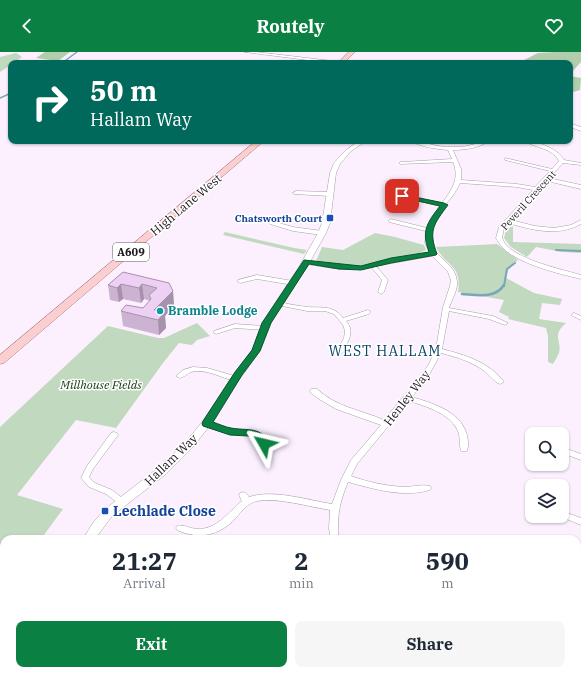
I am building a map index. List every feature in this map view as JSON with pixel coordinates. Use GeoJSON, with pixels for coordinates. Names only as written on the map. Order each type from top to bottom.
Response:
{"type":"FeatureCollection","features":[{"type":"Feature","properties":{"kind":"main road"},"geometry":{"type":"LineString","coordinates":[[344,60],[352,52]]}},
{"type":"Feature","properties":{"kind":"main road","name":"High Lane West"},"geometry":{"type":"LineString","coordinates":[[0,361],[256,144]]}},
{"type":"Feature","properties":{"kind":"street"},"geometry":{"type":"LineString","coordinates":[[247,52],[315,60]]}},
{"type":"Feature","properties":{"kind":"street","name":"Hallam Way"},"geometry":{"type":"LineString","coordinates":[[92,535],[104,517],[151,481],[171,463],[207,424],[235,379],[256,351],[264,328],[306,262],[322,233],[326,223],[333,174],[338,163],[348,151],[358,144]]}},
{"type":"Feature","properties":{"kind":"street"},"geometry":{"type":"LineString","coordinates":[[422,144],[450,149],[470,147],[478,144]]}},
{"type":"Feature","properties":{"kind":"street","name":"Peveril Crescent"},"geometry":{"type":"LineString","coordinates":[[534,144],[555,152],[561,156],[562,161],[506,221],[500,230],[499,238],[504,246],[532,263],[581,277]]}},
{"type":"Feature","properties":{"kind":"street"},"geometry":{"type":"LineString","coordinates":[[306,262],[347,268],[373,266],[391,261],[433,254],[428,240],[429,230],[457,181],[459,172],[450,149]]}},
{"type":"Feature","properties":{"kind":"street"},"geometry":{"type":"LineString","coordinates":[[507,159],[554,171]]}},
{"type":"Feature","properties":{"kind":"street"},"geometry":{"type":"LineString","coordinates":[[402,163],[455,160]]}},
{"type":"Feature","properties":{"kind":"street"},"geometry":{"type":"LineString","coordinates":[[562,161],[581,164]]}},
{"type":"Feature","properties":{"kind":"street"},"geometry":{"type":"LineString","coordinates":[[546,179],[581,187]]}},
{"type":"Feature","properties":{"kind":"street"},"geometry":{"type":"LineString","coordinates":[[457,181],[480,184],[518,185],[537,189]]}},
{"type":"Feature","properties":{"kind":"street"},"geometry":{"type":"LineString","coordinates":[[395,185],[397,192],[402,196],[444,205]]}},
{"type":"Feature","properties":{"kind":"street"},"geometry":{"type":"LineString","coordinates":[[296,193],[309,195],[330,194]]}},
{"type":"Feature","properties":{"kind":"street"},"geometry":{"type":"LineString","coordinates":[[391,221],[429,230]]}},
{"type":"Feature","properties":{"kind":"street"},"geometry":{"type":"LineString","coordinates":[[506,221],[536,228],[563,230],[572,228],[581,222]]}},
{"type":"Feature","properties":{"kind":"street"},"geometry":{"type":"LineString","coordinates":[[272,223],[296,230],[322,233]]}},
{"type":"Feature","properties":{"kind":"street","name":"Henley Way"},"geometry":{"type":"LineString","coordinates":[[335,535],[335,508],[337,498],[354,462],[427,373],[438,350],[454,278],[449,269],[433,254]]}},
{"type":"Feature","properties":{"kind":"street"},"geometry":{"type":"LineString","coordinates":[[373,266],[384,278],[385,282],[381,292]]}},
{"type":"Feature","properties":{"kind":"street"},"geometry":{"type":"LineString","coordinates":[[240,281],[247,277],[260,277],[293,283]]}},
{"type":"Feature","properties":{"kind":"street"},"geometry":{"type":"LineString","coordinates":[[279,304],[304,309],[326,310],[336,313],[348,328],[348,334],[338,353]]}},
{"type":"Feature","properties":{"kind":"street"},"geometry":{"type":"LineString","coordinates":[[446,309],[484,315],[501,320]]}},
{"type":"Feature","properties":{"kind":"street"},"geometry":{"type":"LineString","coordinates":[[342,320],[368,312]]}},
{"type":"Feature","properties":{"kind":"street"},"geometry":{"type":"LineString","coordinates":[[216,332],[235,326],[264,328]]}},
{"type":"Feature","properties":{"kind":"street"},"geometry":{"type":"LineString","coordinates":[[438,350],[474,361],[499,377]]}},
{"type":"Feature","properties":{"kind":"street"},"geometry":{"type":"LineString","coordinates":[[181,372],[203,369],[235,379]]}},
{"type":"Feature","properties":{"kind":"street"},"geometry":{"type":"LineString","coordinates":[[311,399],[316,394],[328,403],[364,414],[386,424]]}},
{"type":"Feature","properties":{"kind":"street"},"geometry":{"type":"LineString","coordinates":[[408,398],[438,409],[452,418],[461,429],[467,446]]}},
{"type":"Feature","properties":{"kind":"street"},"geometry":{"type":"LineString","coordinates":[[207,424],[230,431],[249,432],[265,437],[263,453]]}},
{"type":"Feature","properties":{"kind":"street"},"geometry":{"type":"LineString","coordinates":[[114,435],[82,479],[109,492],[122,502]]}},
{"type":"Feature","properties":{"kind":"street"},"geometry":{"type":"LineString","coordinates":[[569,451],[581,457]]}},
{"type":"Feature","properties":{"kind":"street"},"geometry":{"type":"LineString","coordinates":[[346,478],[390,490],[419,493],[427,488]]}},
{"type":"Feature","properties":{"kind":"street"},"geometry":{"type":"LineString","coordinates":[[196,535],[221,526],[245,498],[270,498],[335,508]]}},
{"type":"Feature","properties":{"kind":"street"},"geometry":{"type":"LineString","coordinates":[[569,517],[581,522]]}},
{"type":"Feature","properties":{"kind":"street"},"geometry":{"type":"LineString","coordinates":[[180,528],[191,535]]}},
{"type":"Feature","properties":{"kind":"green space"},"geometry":{"type":"Polygon","coordinates":[[[45,52],[70,52],[59,60],[36,58],[45,52]]]}},
{"type":"Feature","properties":{"kind":"green space"},"geometry":{"type":"Polygon","coordinates":[[[581,52],[581,62],[573,71],[573,60],[524,60],[538,53],[581,52]]]}},
{"type":"Feature","properties":{"kind":"green space"},"geometry":{"type":"Polygon","coordinates":[[[16,53],[22,57],[18,60],[8,60],[8,67],[0,72],[0,57],[16,53]]]}},
{"type":"Feature","properties":{"kind":"green space"},"geometry":{"type":"Polygon","coordinates":[[[573,77],[581,78],[580,90],[573,92],[573,77]]]}},
{"type":"Feature","properties":{"kind":"green space"},"geometry":{"type":"Polygon","coordinates":[[[513,226],[513,242],[581,244],[581,253],[562,252],[536,247],[527,257],[511,247],[504,238],[506,230],[513,226]]]}},
{"type":"Feature","properties":{"kind":"green space"},"geometry":{"type":"Polygon","coordinates":[[[225,232],[307,250],[304,254],[223,235],[225,232]]]}},
{"type":"Feature","properties":{"kind":"green space"},"geometry":{"type":"Polygon","coordinates":[[[375,233],[424,245],[426,250],[420,253],[391,258],[361,266],[348,266],[316,261],[322,247],[343,250],[375,233]]]}},
{"type":"Feature","properties":{"kind":"green space"},"geometry":{"type":"Polygon","coordinates":[[[497,244],[518,260],[508,270],[506,278],[534,293],[562,299],[560,305],[542,303],[539,319],[566,323],[559,331],[558,338],[560,349],[553,364],[548,362],[548,336],[546,328],[508,319],[509,317],[499,312],[504,300],[458,292],[459,283],[456,271],[440,254],[436,247],[497,244]]]}},
{"type":"Feature","properties":{"kind":"green space","name":"Millhouse Fields"},"geometry":{"type":"Polygon","coordinates":[[[197,323],[210,336],[197,340],[192,345],[179,343],[116,428],[76,420],[17,495],[63,509],[44,535],[0,535],[0,427],[108,326],[158,338],[164,338],[197,323]]]}},
{"type":"Feature","properties":{"kind":"building"},"geometry":{"type":"Polygon","coordinates":[[[123,272],[169,283],[173,291],[154,310],[165,312],[158,320],[121,311],[126,305],[143,308],[151,299],[149,295],[157,288],[142,284],[139,288],[121,284],[117,288],[108,285],[123,272]]]}},
{"type":"Feature","properties":{"kind":"waterway"},"geometry":{"type":"LineString","coordinates":[[66,60],[77,52]]}},
{"type":"Feature","properties":{"kind":"waterway"},"geometry":{"type":"LineString","coordinates":[[0,98],[8,94]]}},
{"type":"Feature","properties":{"kind":"waterway"},"geometry":{"type":"LineString","coordinates":[[556,250],[581,251]]}},
{"type":"Feature","properties":{"kind":"waterway"},"geometry":{"type":"LineString","coordinates":[[504,286],[507,269],[515,263]]}},
{"type":"Feature","properties":{"kind":"waterway"},"geometry":{"type":"LineString","coordinates":[[462,294],[491,294],[496,292],[504,285]]}},
{"type":"Feature","properties":{"kind":"place","name":"Chatsworth Court"},"geometry":{"type":"Point","coordinates":[330,218]}},
{"type":"Feature","properties":{"kind":"place","name":"Bramble Lodge"},"geometry":{"type":"Point","coordinates":[160,311]}},
{"type":"Feature","properties":{"kind":"place","name":"Lechlade Close"},"geometry":{"type":"Point","coordinates":[105,511]}},
{"type":"Feature","properties":{"kind":"district","name":"WEST HALLAM"},"geometry":{"type":"Point","coordinates":[385,351]}},
{"type":"Feature","properties":{"kind":"route"},"geometry":{"type":"LineString","coordinates":[[264,444],[262,438],[249,432],[230,431],[207,424],[239,374],[256,351],[260,344],[266,323],[306,262],[347,268],[361,268],[433,254],[428,240],[429,230],[434,219],[444,205],[402,196]]}}]}
